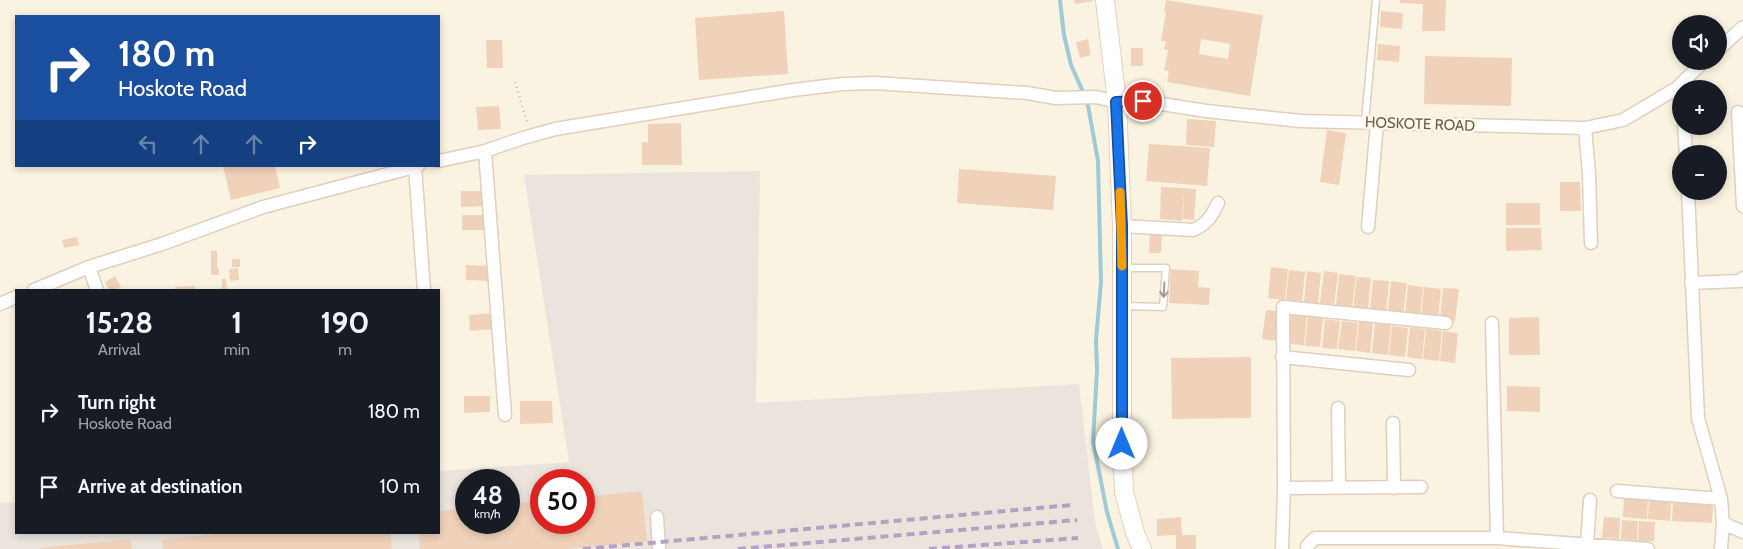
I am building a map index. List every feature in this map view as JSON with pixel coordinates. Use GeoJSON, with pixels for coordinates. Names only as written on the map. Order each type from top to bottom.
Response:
{"type":"FeatureCollection","features":[{"type":"Feature","properties":{"kind":"main road"},"geometry":{"type":"LineString","coordinates":[[1105,0],[1116,102],[1122,226],[1122,444],[1124,492],[1135,533],[1142,549]]}},
{"type":"Feature","properties":{"kind":"street"},"geometry":{"type":"LineString","coordinates":[[1727,42],[1743,27]]}},
{"type":"Feature","properties":{"kind":"street","name":"HOSKOTE ROAD"},"geometry":{"type":"LineString","coordinates":[[1685,80],[1695,70]]}},
{"type":"Feature","properties":{"kind":"street","name":"HOSKOTE ROAD"},"geometry":{"type":"LineString","coordinates":[[440,162],[485,151],[555,130],[754,96],[843,84],[874,83],[1027,93],[1056,98],[1096,97],[1116,102],[1143,101],[1206,111],[1291,120],[1585,128],[1622,120],[1672,91]]}},
{"type":"Feature","properties":{"kind":"street"},"geometry":{"type":"LineString","coordinates":[[1738,112],[1743,206]]}},
{"type":"Feature","properties":{"kind":"street"},"geometry":{"type":"LineString","coordinates":[[1368,227],[1371,122]]}},
{"type":"Feature","properties":{"kind":"street"},"geometry":{"type":"LineString","coordinates":[[1585,128],[1589,174],[1591,242]]}},
{"type":"Feature","properties":{"kind":"street"},"geometry":{"type":"LineString","coordinates":[[485,151],[505,415]]}},
{"type":"Feature","properties":{"kind":"street"},"geometry":{"type":"LineString","coordinates":[[36,289],[89,267],[162,244],[263,207],[416,167],[424,289]]}},
{"type":"Feature","properties":{"kind":"street"},"geometry":{"type":"LineString","coordinates":[[1688,200],[1698,418],[1720,499],[1723,523],[1721,549]]}},
{"type":"Feature","properties":{"kind":"street"},"geometry":{"type":"LineString","coordinates":[[1122,226],[1193,230],[1208,222],[1218,203]]}},
{"type":"Feature","properties":{"kind":"street"},"geometry":{"type":"LineString","coordinates":[[89,267],[97,289]]}},
{"type":"Feature","properties":{"kind":"street"},"geometry":{"type":"LineString","coordinates":[[1691,283],[1740,281],[1743,278]]}},
{"type":"Feature","properties":{"kind":"street"},"geometry":{"type":"LineString","coordinates":[[0,304],[15,297]]}},
{"type":"Feature","properties":{"kind":"street"},"geometry":{"type":"LineString","coordinates":[[1282,549],[1284,488],[1283,307],[1446,323]]}},
{"type":"Feature","properties":{"kind":"street"},"geometry":{"type":"LineString","coordinates":[[1492,323],[1497,538]]}},
{"type":"Feature","properties":{"kind":"street"},"geometry":{"type":"LineString","coordinates":[[1282,357],[1409,370]]}},
{"type":"Feature","properties":{"kind":"street"},"geometry":{"type":"LineString","coordinates":[[1338,408],[1339,488]]}},
{"type":"Feature","properties":{"kind":"street"},"geometry":{"type":"LineString","coordinates":[[1393,423],[1394,488]]}},
{"type":"Feature","properties":{"kind":"street"},"geometry":{"type":"LineString","coordinates":[[1284,488],[1421,488]]}},
{"type":"Feature","properties":{"kind":"street"},"geometry":{"type":"LineString","coordinates":[[1617,491],[1720,499]]}},
{"type":"Feature","properties":{"kind":"street"},"geometry":{"type":"LineString","coordinates":[[1587,545],[1590,500]]}},
{"type":"Feature","properties":{"kind":"street"},"geometry":{"type":"LineString","coordinates":[[657,517],[659,549]]}},
{"type":"Feature","properties":{"kind":"street"},"geometry":{"type":"LineString","coordinates":[[1723,523],[1743,532]]}},
{"type":"Feature","properties":{"kind":"street"},"geometry":{"type":"LineString","coordinates":[[1307,549],[1307,546],[1315,538],[1497,538],[1648,549]]}},
{"type":"Feature","properties":{"kind":"lane"},"geometry":{"type":"LineString","coordinates":[[1371,122],[1376,0]]}},
{"type":"Feature","properties":{"kind":"lane"},"geometry":{"type":"LineString","coordinates":[[1122,268],[1166,268],[1163,307],[1122,306]]}},
{"type":"Feature","properties":{"kind":"path"},"geometry":{"type":"LineString","coordinates":[[515,82],[531,136]]}},
{"type":"Feature","properties":{"kind":"shaded area"},"geometry":{"type":"Polygon","coordinates":[[[760,171],[756,403],[1079,384],[1095,523],[1103,549],[0,549],[0,503],[15,502],[15,534],[440,534],[440,471],[455,470],[455,534],[520,534],[520,469],[468,469],[569,462],[524,175],[760,171]]]}},
{"type":"Feature","properties":{"kind":"building"},"geometry":{"type":"Polygon","coordinates":[[[1074,0],[1093,0],[1093,1],[1075,4],[1074,0]]]}},
{"type":"Feature","properties":{"kind":"building"},"geometry":{"type":"Polygon","coordinates":[[[1166,0],[1263,15],[1250,96],[1167,82],[1169,71],[1164,70],[1168,50],[1164,49],[1166,41],[1161,41],[1166,11],[1164,11],[1166,0]],[[1201,39],[1199,54],[1228,59],[1230,44],[1201,39]]]}},
{"type":"Feature","properties":{"kind":"building"},"geometry":{"type":"Polygon","coordinates":[[[1400,0],[1446,0],[1445,31],[1422,31],[1423,4],[1400,3],[1400,0]]]}},
{"type":"Feature","properties":{"kind":"building"},"geometry":{"type":"Polygon","coordinates":[[[784,11],[788,74],[699,80],[695,18],[784,11]]]}},
{"type":"Feature","properties":{"kind":"building"},"geometry":{"type":"Polygon","coordinates":[[[1381,11],[1403,13],[1402,29],[1380,27],[1381,11]]]}},
{"type":"Feature","properties":{"kind":"building"},"geometry":{"type":"Polygon","coordinates":[[[1088,39],[1091,55],[1080,58],[1076,42],[1088,39]]]}},
{"type":"Feature","properties":{"kind":"building"},"geometry":{"type":"Polygon","coordinates":[[[486,40],[502,40],[503,68],[487,68],[486,40]]]}},
{"type":"Feature","properties":{"kind":"building"},"geometry":{"type":"Polygon","coordinates":[[[1378,44],[1400,46],[1399,62],[1377,60],[1378,44]]]}},
{"type":"Feature","properties":{"kind":"building"},"geometry":{"type":"Polygon","coordinates":[[[1131,48],[1143,48],[1143,66],[1131,66],[1131,48]]]}},
{"type":"Feature","properties":{"kind":"building"},"geometry":{"type":"Polygon","coordinates":[[[1425,56],[1512,58],[1511,106],[1424,104],[1425,56]]]}},
{"type":"Feature","properties":{"kind":"building"},"geometry":{"type":"Polygon","coordinates":[[[499,106],[501,129],[478,130],[476,107],[499,106]]]}},
{"type":"Feature","properties":{"kind":"building"},"geometry":{"type":"Polygon","coordinates":[[[1187,119],[1216,121],[1214,147],[1186,145],[1187,119]]]}},
{"type":"Feature","properties":{"kind":"building"},"geometry":{"type":"Polygon","coordinates":[[[681,123],[682,165],[642,165],[642,142],[648,142],[648,124],[681,123]]]}},
{"type":"Feature","properties":{"kind":"building"},"geometry":{"type":"Polygon","coordinates":[[[1327,130],[1346,133],[1339,185],[1320,182],[1327,130]]]}},
{"type":"Feature","properties":{"kind":"building"},"geometry":{"type":"Polygon","coordinates":[[[1149,144],[1210,148],[1207,186],[1146,181],[1149,144]]]}},
{"type":"Feature","properties":{"kind":"building"},"geometry":{"type":"Polygon","coordinates":[[[223,167],[275,167],[280,188],[231,200],[223,167]]]}},
{"type":"Feature","properties":{"kind":"building"},"geometry":{"type":"Polygon","coordinates":[[[959,169],[1056,176],[1053,210],[957,203],[959,169]]]}},
{"type":"Feature","properties":{"kind":"building"},"geometry":{"type":"Polygon","coordinates":[[[1560,182],[1580,182],[1581,211],[1560,211],[1560,182]]]}},
{"type":"Feature","properties":{"kind":"building"},"geometry":{"type":"Polygon","coordinates":[[[1161,187],[1184,188],[1182,221],[1160,219],[1161,187]]]}},
{"type":"Feature","properties":{"kind":"building"},"geometry":{"type":"Polygon","coordinates":[[[1184,188],[1196,189],[1194,220],[1183,219],[1184,188]]]}},
{"type":"Feature","properties":{"kind":"building"},"geometry":{"type":"Polygon","coordinates":[[[461,191],[486,191],[487,206],[461,207],[461,191]]]}},
{"type":"Feature","properties":{"kind":"building"},"geometry":{"type":"Polygon","coordinates":[[[1506,203],[1540,203],[1540,225],[1506,225],[1506,203]]]}},
{"type":"Feature","properties":{"kind":"building"},"geometry":{"type":"Polygon","coordinates":[[[462,215],[489,215],[489,230],[462,230],[462,215]]]}},
{"type":"Feature","properties":{"kind":"building"},"geometry":{"type":"Polygon","coordinates":[[[1506,228],[1541,228],[1542,250],[1506,251],[1506,228]]]}},
{"type":"Feature","properties":{"kind":"building"},"geometry":{"type":"Polygon","coordinates":[[[1150,232],[1162,233],[1161,253],[1149,253],[1150,232]]]}},
{"type":"Feature","properties":{"kind":"building"},"geometry":{"type":"Polygon","coordinates":[[[77,237],[79,245],[64,248],[62,240],[77,237]]]}},
{"type":"Feature","properties":{"kind":"building"},"geometry":{"type":"Polygon","coordinates":[[[211,251],[217,251],[219,275],[211,275],[211,251]]]}},
{"type":"Feature","properties":{"kind":"building"},"geometry":{"type":"Polygon","coordinates":[[[232,259],[240,259],[240,267],[232,267],[232,259]]]}},
{"type":"Feature","properties":{"kind":"building"},"geometry":{"type":"Polygon","coordinates":[[[466,265],[492,266],[491,281],[466,280],[466,265]]]}},
{"type":"Feature","properties":{"kind":"building"},"geometry":{"type":"Polygon","coordinates":[[[1271,267],[1288,269],[1285,300],[1268,298],[1271,267]]]}},
{"type":"Feature","properties":{"kind":"building"},"geometry":{"type":"Polygon","coordinates":[[[238,268],[239,280],[230,281],[229,269],[238,268]]]}},
{"type":"Feature","properties":{"kind":"building"},"geometry":{"type":"Polygon","coordinates":[[[1171,269],[1199,271],[1198,287],[1210,288],[1209,305],[1169,303],[1171,269]]]}},
{"type":"Feature","properties":{"kind":"building"},"geometry":{"type":"Polygon","coordinates":[[[1289,270],[1305,272],[1302,302],[1286,300],[1289,270]]]}},
{"type":"Feature","properties":{"kind":"building"},"geometry":{"type":"Polygon","coordinates":[[[1307,271],[1321,273],[1318,303],[1304,302],[1307,271]]]}},
{"type":"Feature","properties":{"kind":"building"},"geometry":{"type":"Polygon","coordinates":[[[1324,271],[1338,273],[1334,305],[1320,303],[1324,271]]]}},
{"type":"Feature","properties":{"kind":"building"},"geometry":{"type":"Polygon","coordinates":[[[1339,274],[1356,276],[1352,307],[1336,305],[1339,274]]]}},
{"type":"Feature","properties":{"kind":"building"},"geometry":{"type":"Polygon","coordinates":[[[115,276],[121,287],[108,289],[105,282],[115,276]]]}},
{"type":"Feature","properties":{"kind":"building"},"geometry":{"type":"Polygon","coordinates":[[[1357,277],[1371,278],[1368,309],[1353,308],[1357,277]]]}},
{"type":"Feature","properties":{"kind":"building"},"geometry":{"type":"Polygon","coordinates":[[[222,279],[226,279],[227,289],[222,289],[222,279]]]}},
{"type":"Feature","properties":{"kind":"building"},"geometry":{"type":"Polygon","coordinates":[[[1373,280],[1389,281],[1386,312],[1370,310],[1373,280]]]}},
{"type":"Feature","properties":{"kind":"building"},"geometry":{"type":"Polygon","coordinates":[[[1391,281],[1407,283],[1403,314],[1388,312],[1391,281]]]}},
{"type":"Feature","properties":{"kind":"building"},"geometry":{"type":"Polygon","coordinates":[[[1408,285],[1423,287],[1420,315],[1405,314],[1408,285]]]}},
{"type":"Feature","properties":{"kind":"building"},"geometry":{"type":"Polygon","coordinates":[[[195,286],[195,289],[175,289],[175,287],[195,286]]]}},
{"type":"Feature","properties":{"kind":"building"},"geometry":{"type":"Polygon","coordinates":[[[1424,287],[1441,289],[1438,319],[1421,317],[1424,287]]]}},
{"type":"Feature","properties":{"kind":"building"},"geometry":{"type":"Polygon","coordinates":[[[1443,288],[1459,289],[1455,321],[1440,319],[1443,288]]]}},
{"type":"Feature","properties":{"kind":"building"},"geometry":{"type":"Polygon","coordinates":[[[1266,310],[1281,312],[1277,341],[1262,339],[1266,310]]]}},
{"type":"Feature","properties":{"kind":"building"},"geometry":{"type":"Polygon","coordinates":[[[495,313],[497,329],[470,331],[469,315],[495,313]]]}},
{"type":"Feature","properties":{"kind":"building"},"geometry":{"type":"Polygon","coordinates":[[[1291,314],[1307,316],[1304,345],[1288,344],[1291,314]]]}},
{"type":"Feature","properties":{"kind":"building"},"geometry":{"type":"Polygon","coordinates":[[[1308,316],[1323,318],[1320,347],[1305,346],[1308,316]]]}},
{"type":"Feature","properties":{"kind":"building"},"geometry":{"type":"Polygon","coordinates":[[[1539,317],[1540,355],[1509,355],[1509,318],[1539,317]]]}},
{"type":"Feature","properties":{"kind":"building"},"geometry":{"type":"Polygon","coordinates":[[[1325,319],[1340,321],[1337,349],[1322,348],[1325,319]]]}},
{"type":"Feature","properties":{"kind":"building"},"geometry":{"type":"Polygon","coordinates":[[[1342,321],[1358,323],[1355,351],[1338,349],[1342,321]]]}},
{"type":"Feature","properties":{"kind":"building"},"geometry":{"type":"Polygon","coordinates":[[[1359,322],[1373,323],[1370,353],[1356,351],[1359,322]]]}},
{"type":"Feature","properties":{"kind":"building"},"geometry":{"type":"Polygon","coordinates":[[[1375,323],[1391,325],[1388,355],[1372,353],[1375,323]]]}},
{"type":"Feature","properties":{"kind":"building"},"geometry":{"type":"Polygon","coordinates":[[[1392,326],[1408,328],[1405,357],[1389,355],[1392,326]]]}},
{"type":"Feature","properties":{"kind":"building"},"geometry":{"type":"Polygon","coordinates":[[[1410,327],[1425,329],[1422,359],[1407,357],[1410,327]]]}},
{"type":"Feature","properties":{"kind":"building"},"geometry":{"type":"Polygon","coordinates":[[[1426,329],[1442,331],[1439,361],[1423,359],[1426,329]]]}},
{"type":"Feature","properties":{"kind":"building"},"geometry":{"type":"Polygon","coordinates":[[[1443,331],[1458,333],[1455,363],[1440,361],[1443,331]]]}},
{"type":"Feature","properties":{"kind":"building"},"geometry":{"type":"Polygon","coordinates":[[[1251,357],[1251,418],[1172,419],[1171,358],[1251,357]]]}},
{"type":"Feature","properties":{"kind":"building"},"geometry":{"type":"Polygon","coordinates":[[[1507,386],[1540,387],[1540,412],[1507,411],[1507,386]]]}},
{"type":"Feature","properties":{"kind":"building"},"geometry":{"type":"Polygon","coordinates":[[[464,396],[490,396],[490,412],[464,413],[464,396]]]}},
{"type":"Feature","properties":{"kind":"building"},"geometry":{"type":"Polygon","coordinates":[[[520,401],[552,401],[553,423],[520,424],[520,401]]]}},
{"type":"Feature","properties":{"kind":"building"},"geometry":{"type":"Polygon","coordinates":[[[642,491],[647,541],[567,549],[420,549],[418,534],[440,534],[440,511],[455,509],[455,534],[520,534],[520,503],[530,502],[530,534],[595,534],[595,496],[642,491]]]}},
{"type":"Feature","properties":{"kind":"building"},"geometry":{"type":"Polygon","coordinates":[[[1624,497],[1648,498],[1647,519],[1623,517],[1624,497]]]}},
{"type":"Feature","properties":{"kind":"building"},"geometry":{"type":"Polygon","coordinates":[[[1649,499],[1671,500],[1670,521],[1648,519],[1649,499]]]}},
{"type":"Feature","properties":{"kind":"building"},"geometry":{"type":"Polygon","coordinates":[[[1673,500],[1713,502],[1712,523],[1672,521],[1673,500]]]}},
{"type":"Feature","properties":{"kind":"building"},"geometry":{"type":"Polygon","coordinates":[[[1181,517],[1182,535],[1196,535],[1196,549],[1176,549],[1176,535],[1157,536],[1157,519],[1181,517]]]}},
{"type":"Feature","properties":{"kind":"building"},"geometry":{"type":"Polygon","coordinates":[[[1604,517],[1620,518],[1619,539],[1602,538],[1604,517]]]}},
{"type":"Feature","properties":{"kind":"building"},"geometry":{"type":"Polygon","coordinates":[[[1622,520],[1638,521],[1637,541],[1621,539],[1622,520]]]}},
{"type":"Feature","properties":{"kind":"building"},"geometry":{"type":"Polygon","coordinates":[[[1639,521],[1655,522],[1654,541],[1638,541],[1639,521]]]}},
{"type":"Feature","properties":{"kind":"building"},"geometry":{"type":"Polygon","coordinates":[[[217,534],[390,534],[392,549],[163,549],[162,540],[217,534]]]}},
{"type":"Feature","properties":{"kind":"building"},"geometry":{"type":"Polygon","coordinates":[[[131,539],[132,549],[40,549],[40,548],[131,539]]]}},
{"type":"Feature","properties":{"kind":"waterway"},"geometry":{"type":"LineString","coordinates":[[1060,0],[1064,35],[1071,65],[1084,94]]}},
{"type":"Feature","properties":{"kind":"waterway"},"geometry":{"type":"LineString","coordinates":[[1087,100],[1098,161],[1101,282],[1096,340],[1097,370],[1093,441],[1107,512],[1118,549]]}},
{"type":"Feature","properties":{"kind":"railway"},"geometry":{"type":"LineString","coordinates":[[583,549],[1072,505]]}},
{"type":"Feature","properties":{"kind":"railway"},"geometry":{"type":"LineString","coordinates":[[738,549],[1077,520]]}},
{"type":"Feature","properties":{"kind":"railway"},"geometry":{"type":"LineString","coordinates":[[929,549],[1078,538]]}},
{"type":"Feature","properties":{"kind":"slow traffic"},"geometry":{"type":"LineString","coordinates":[[1120,192],[1122,266]]}},
{"type":"Feature","properties":{"kind":"route"},"geometry":{"type":"LineString","coordinates":[[1122,444],[1122,226],[1116,102],[1143,101]]}}]}
